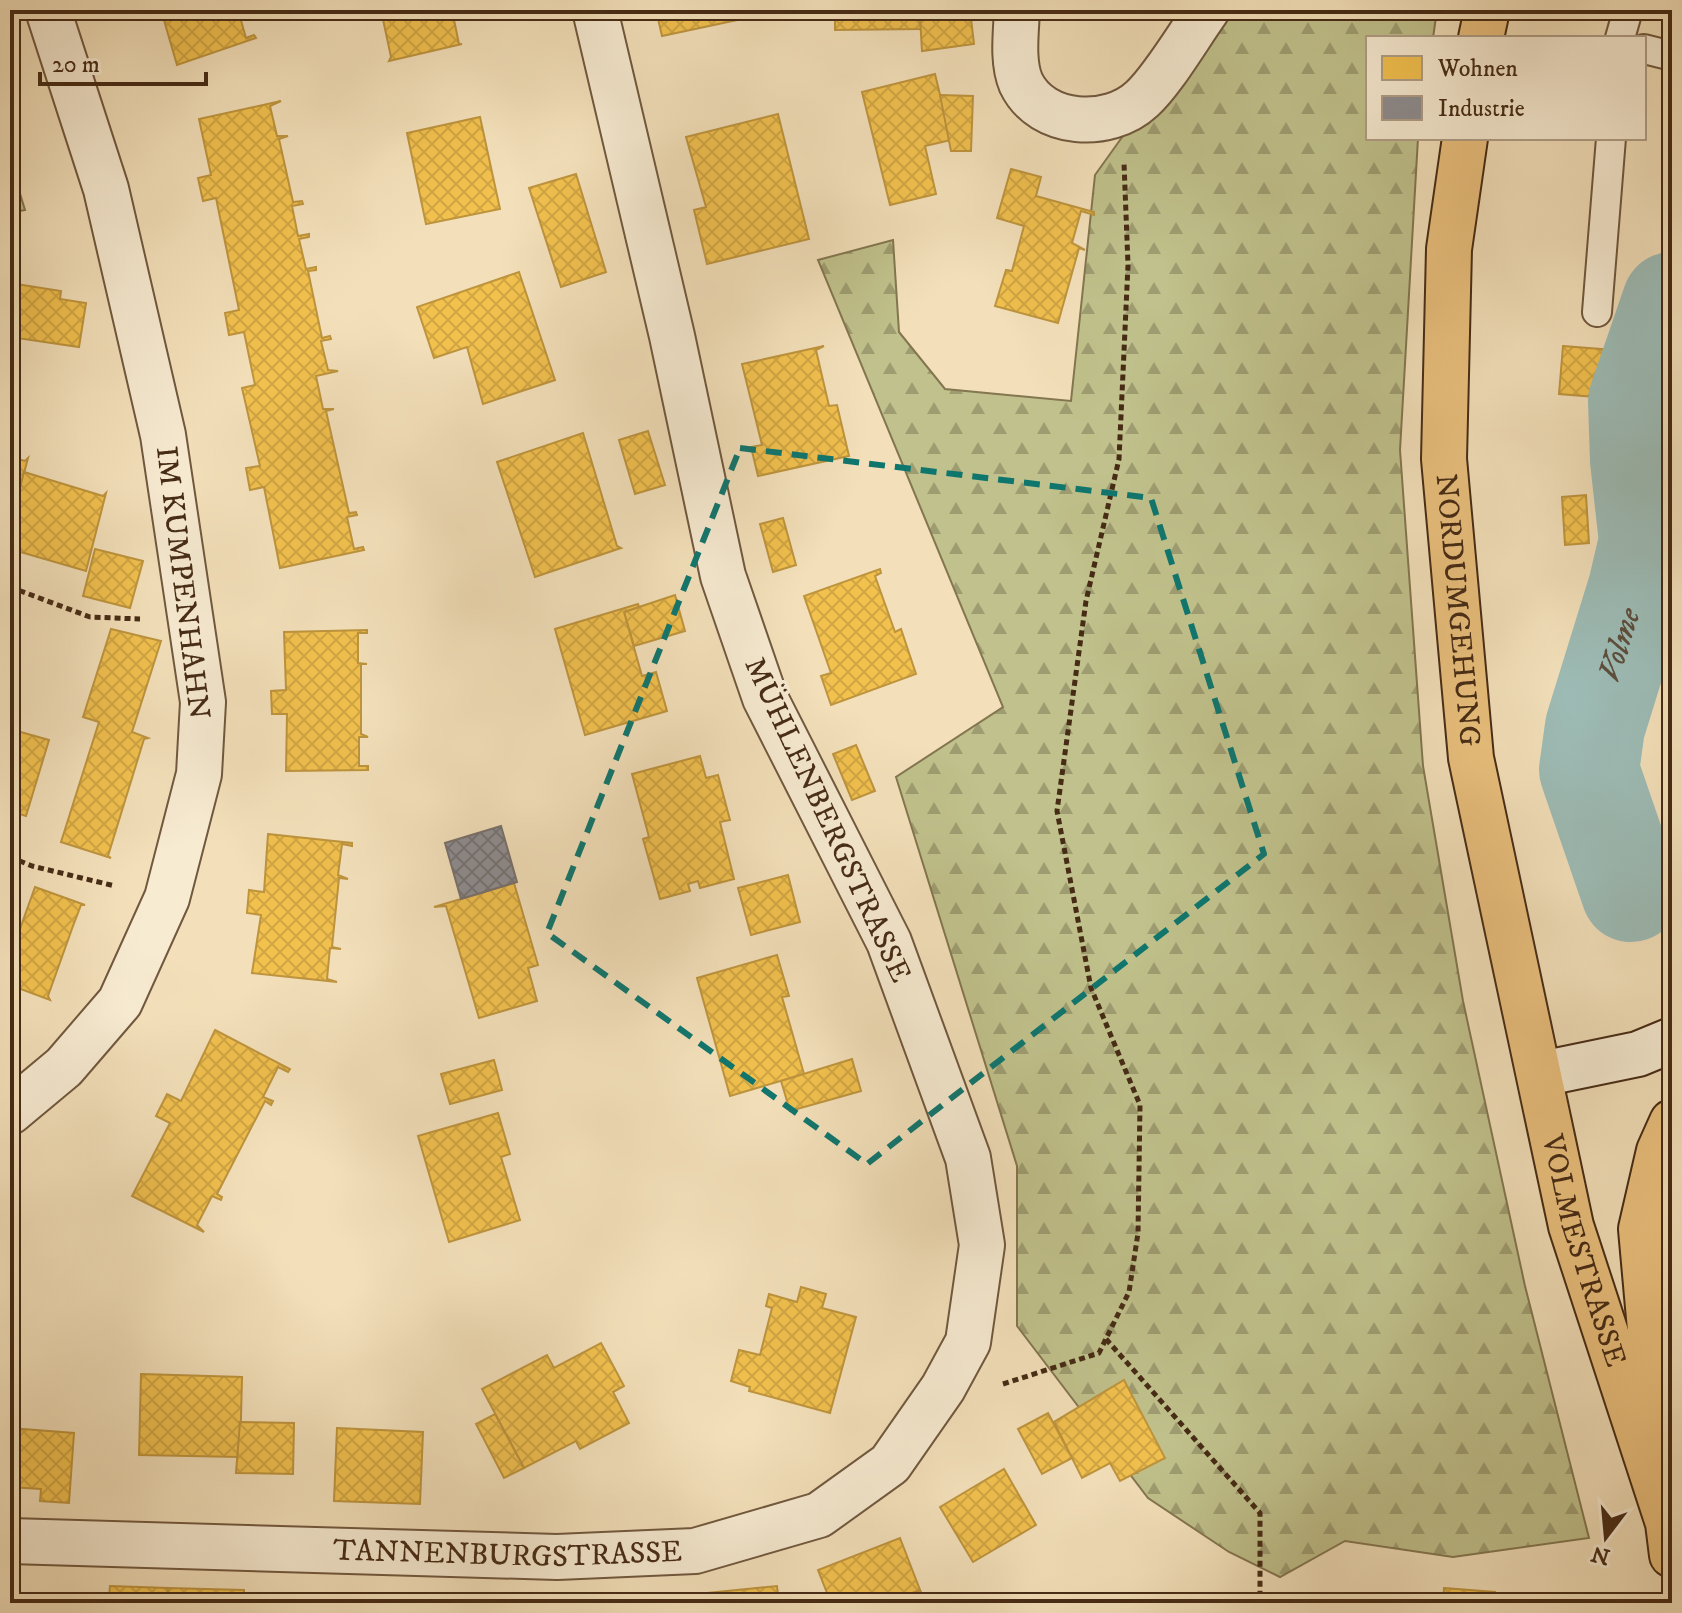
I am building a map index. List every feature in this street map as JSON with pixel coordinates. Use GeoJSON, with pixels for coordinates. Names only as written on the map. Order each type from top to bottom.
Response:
{"type":"FeatureCollection","features":[{"type":"Feature","properties":{"kind":"main road"},"geometry":{"type":"LineString","coordinates":[[1481,36],[1487,10]]}},
{"type":"Feature","properties":{"kind":"main road","name":"NORDUMGEHUNG"},"geometry":{"type":"LineString","coordinates":[[1465,140],[1449,249],[1444,459],[1456,609],[1471,758],[1541,1074]]}},
{"type":"Feature","properties":{"kind":"main road","name":"VOLMESTRASSE"},"geometry":{"type":"LineString","coordinates":[[1541,1074],[1571,1226],[1670,1539]]}},
{"type":"Feature","properties":{"kind":"main road"},"geometry":{"type":"LineString","coordinates":[[1670,1539],[1641,1229],[1659,1151],[1672,1122]]}},
{"type":"Feature","properties":{"kind":"street","name":"IM KUMPENHAHN"},"geometry":{"type":"LineString","coordinates":[[10,1112],[64,1067],[120,1002],[167,898],[199,774],[203,702],[163,435],[106,189],[48,10]]}},
{"type":"Feature","properties":{"kind":"street","name":"MÜHLENBERGSTRASSE"},"geometry":{"type":"LineString","coordinates":[[595,10],[672,336],[723,576],[765,698],[889,942],[968,1158],[982,1245],[968,1342],[943,1388]]}},
{"type":"Feature","properties":{"kind":"street"},"geometry":{"type":"LineString","coordinates":[[1017,10],[1016,55],[1021,83],[1046,112],[1086,122],[1142,100],[1207,10]]}},
{"type":"Feature","properties":{"kind":"street"},"geometry":{"type":"LineString","coordinates":[[1541,1074],[1638,1054],[1672,1040]]}},
{"type":"Feature","properties":{"kind":"street","name":"TANNENBURGSTRASSE"},"geometry":{"type":"LineString","coordinates":[[10,1541],[557,1557],[695,1551],[819,1515],[890,1464],[943,1388]]}},
{"type":"Feature","properties":{"kind":"lane"},"geometry":{"type":"LineString","coordinates":[[1621,36],[1628,10]]}},
{"type":"Feature","properties":{"kind":"lane"},"geometry":{"type":"LineString","coordinates":[[1646,50],[1672,56]]}},
{"type":"Feature","properties":{"kind":"lane"},"geometry":{"type":"LineString","coordinates":[[1597,312],[1611,140]]}},
{"type":"Feature","properties":{"kind":"path"},"geometry":{"type":"LineString","coordinates":[[943,1388],[1008,1383],[1099,1353],[1129,1292],[1138,1233],[1140,1105],[1091,988],[1057,811],[1086,601],[1119,459],[1128,265],[1121,110]]}},
{"type":"Feature","properties":{"kind":"path"},"geometry":{"type":"LineString","coordinates":[[10,587],[90,617],[193,622]]}},
{"type":"Feature","properties":{"kind":"path"},"geometry":{"type":"LineString","coordinates":[[10,857],[32,866],[167,898]]}},
{"type":"Feature","properties":{"kind":"path"},"geometry":{"type":"LineString","coordinates":[[1106,1339],[1260,1513],[1260,1603]]}},
{"type":"Feature","properties":{"kind":"highlighted area"},"geometry":{"type":"Polygon","coordinates":[[[740,448],[1151,498],[1264,854],[867,1164],[547,933],[740,448]]]}},
{"type":"Feature","properties":{"kind":"green space"},"geometry":{"type":"Polygon","coordinates":[[[1213,10],[1437,10],[1433,36],[1366,36],[1366,140],[1418,140],[1400,450],[1423,766],[1463,1001],[1525,1286],[1589,1538],[1453,1557],[1345,1541],[1280,1577],[1229,1552],[1148,1498],[1017,1326],[1017,1166],[896,777],[1003,707],[818,260],[893,240],[899,332],[945,389],[1071,401],[1095,175],[1213,10]]]}},
{"type":"Feature","properties":{"kind":"green space"},"geometry":{"type":"Polygon","coordinates":[[[10,161],[25,210],[10,213],[10,161]]]}},
{"type":"Feature","properties":{"kind":"building: Wohnen"},"geometry":{"type":"Polygon","coordinates":[[[161,10],[238,10],[246,38],[254,35],[256,38],[177,65],[161,10]]]}},
{"type":"Feature","properties":{"kind":"building: Wohnen"},"geometry":{"type":"Polygon","coordinates":[[[381,10],[452,10],[459,44],[462,44],[389,61],[391,57],[381,10]]]}},
{"type":"Feature","properties":{"kind":"building: Wohnen"},"geometry":{"type":"Polygon","coordinates":[[[656,10],[738,10],[742,19],[662,36],[656,10]]]}},
{"type":"Feature","properties":{"kind":"building: Wohnen"},"geometry":{"type":"Polygon","coordinates":[[[835,10],[946,11],[920,17],[921,29],[835,30],[835,10]]]}},
{"type":"Feature","properties":{"kind":"building: Wohnen"},"geometry":{"type":"Polygon","coordinates":[[[970,10],[974,44],[922,51],[920,17],[970,10]]]}},
{"type":"Feature","properties":{"kind":"building: Wohnen"},"geometry":{"type":"Polygon","coordinates":[[[935,74],[951,140],[925,146],[936,194],[890,205],[862,92],[935,74]]]}},
{"type":"Feature","properties":{"kind":"building: Wohnen"},"geometry":{"type":"Polygon","coordinates":[[[940,95],[973,96],[971,151],[951,151],[940,95]]]}},
{"type":"Feature","properties":{"kind":"building: Wohnen"},"geometry":{"type":"Polygon","coordinates":[[[281,101],[270,106],[277,136],[288,136],[279,139],[293,202],[302,201],[303,204],[292,206],[298,236],[309,234],[309,237],[299,239],[306,269],[316,267],[316,270],[308,271],[322,338],[330,336],[331,339],[321,341],[328,370],[338,371],[316,376],[323,409],[334,409],[326,411],[349,513],[356,512],[357,515],[347,517],[354,549],[363,547],[364,550],[280,568],[264,487],[250,490],[246,468],[260,466],[242,388],[255,385],[244,332],[229,335],[225,313],[239,310],[216,198],[203,201],[198,178],[211,175],[199,119],[281,101]]]}},
{"type":"Feature","properties":{"kind":"building: Wohnen"},"geometry":{"type":"Polygon","coordinates":[[[778,114],[809,239],[707,264],[694,210],[706,207],[686,137],[778,114]]]}},
{"type":"Feature","properties":{"kind":"building: Wohnen"},"geometry":{"type":"Polygon","coordinates":[[[480,117],[500,209],[426,224],[407,133],[480,117]]]}},
{"type":"Feature","properties":{"kind":"building: Wohnen"},"geometry":{"type":"Polygon","coordinates":[[[1011,169],[1041,177],[1036,196],[1094,212],[1094,215],[1081,211],[1072,243],[1085,250],[1079,248],[1058,323],[995,306],[1006,270],[1012,271],[1024,226],[997,218],[1011,169]]]}},
{"type":"Feature","properties":{"kind":"building: Wohnen"},"geometry":{"type":"Polygon","coordinates":[[[576,174],[606,272],[561,287],[529,188],[576,174]]]}},
{"type":"Feature","properties":{"kind":"building: Wohnen"},"geometry":{"type":"Polygon","coordinates":[[[519,272],[555,380],[483,404],[467,347],[434,358],[417,307],[519,272]]]}},
{"type":"Feature","properties":{"kind":"building: Wohnen"},"geometry":{"type":"Polygon","coordinates":[[[10,283],[61,291],[60,299],[86,303],[79,347],[10,337],[10,283]]]}},
{"type":"Feature","properties":{"kind":"building: Wohnen"},"geometry":{"type":"Polygon","coordinates":[[[824,346],[816,350],[829,406],[837,405],[849,456],[758,476],[751,447],[762,445],[742,364],[824,346]]]}},
{"type":"Feature","properties":{"kind":"building: Wohnen"},"geometry":{"type":"Polygon","coordinates":[[[1563,346],[1613,350],[1608,398],[1559,394],[1563,346]]]}},
{"type":"Feature","properties":{"kind":"building: Wohnen"},"geometry":{"type":"Polygon","coordinates":[[[648,431],[665,485],[635,494],[619,440],[648,431]]]}},
{"type":"Feature","properties":{"kind":"building: Wohnen"},"geometry":{"type":"Polygon","coordinates":[[[583,433],[617,546],[621,548],[535,577],[497,462],[583,433]]]}},
{"type":"Feature","properties":{"kind":"building: Wohnen"},"geometry":{"type":"Polygon","coordinates":[[[10,457],[25,461],[28,458],[10,527],[10,457]]]}},
{"type":"Feature","properties":{"kind":"building: Wohnen"},"geometry":{"type":"Polygon","coordinates":[[[24,472],[103,496],[106,493],[86,571],[10,549],[10,527],[24,472]]]}},
{"type":"Feature","properties":{"kind":"building: Wohnen"},"geometry":{"type":"Polygon","coordinates":[[[1586,495],[1589,543],[1565,545],[1562,497],[1586,495]]]}},
{"type":"Feature","properties":{"kind":"building: Wohnen"},"geometry":{"type":"Polygon","coordinates":[[[783,518],[796,565],[773,572],[760,524],[783,518]]]}},
{"type":"Feature","properties":{"kind":"building: Wohnen"},"geometry":{"type":"Polygon","coordinates":[[[95,549],[143,561],[130,608],[83,596],[95,549]]]}},
{"type":"Feature","properties":{"kind":"building: Wohnen"},"geometry":{"type":"Polygon","coordinates":[[[880,569],[881,573],[875,576],[895,632],[901,629],[916,674],[831,705],[821,676],[831,673],[804,596],[880,569]]]}},
{"type":"Feature","properties":{"kind":"building: Wohnen"},"geometry":{"type":"Polygon","coordinates":[[[675,595],[685,631],[634,646],[624,612],[675,595]]]}},
{"type":"Feature","properties":{"kind":"building: Wohnen"},"geometry":{"type":"Polygon","coordinates":[[[638,604],[639,607],[624,612],[642,676],[656,672],[667,711],[585,735],[555,629],[638,604]]]}},
{"type":"Feature","properties":{"kind":"building: Wohnen"},"geometry":{"type":"Polygon","coordinates":[[[111,629],[161,641],[132,732],[148,738],[144,739],[108,856],[111,858],[61,842],[99,722],[83,717],[111,629]]]}},
{"type":"Feature","properties":{"kind":"building: Wohnen"},"geometry":{"type":"Polygon","coordinates":[[[367,630],[367,633],[358,633],[358,663],[367,664],[361,664],[361,734],[368,737],[359,737],[359,766],[368,766],[368,770],[286,771],[287,714],[272,714],[271,691],[286,690],[284,632],[367,630]]]}},
{"type":"Feature","properties":{"kind":"building: Wohnen"},"geometry":{"type":"Polygon","coordinates":[[[10,729],[49,740],[26,816],[10,811],[10,729]]]}},
{"type":"Feature","properties":{"kind":"building: Wohnen"},"geometry":{"type":"Polygon","coordinates":[[[856,745],[875,791],[852,800],[833,754],[856,745]]]}},
{"type":"Feature","properties":{"kind":"building: Wohnen"},"geometry":{"type":"Polygon","coordinates":[[[700,756],[706,778],[718,775],[730,820],[720,822],[734,879],[700,888],[698,881],[688,884],[690,891],[660,899],[643,839],[649,837],[632,774],[700,756]]]}},
{"type":"Feature","properties":{"kind":"building: Wohnen"},"geometry":{"type":"Polygon","coordinates":[[[268,834],[352,843],[352,846],[342,844],[338,875],[348,879],[339,878],[332,947],[341,949],[330,948],[327,979],[337,982],[252,973],[261,915],[247,913],[249,890],[264,892],[268,834]]]}},
{"type":"Feature","properties":{"kind":"building: Wohnen"},"geometry":{"type":"Polygon","coordinates":[[[788,875],[800,922],[751,935],[738,888],[788,875]]]}},
{"type":"Feature","properties":{"kind":"building: Wohnen"},"geometry":{"type":"Polygon","coordinates":[[[514,883],[538,965],[528,968],[537,1001],[479,1018],[446,906],[434,907],[514,883]]]}},
{"type":"Feature","properties":{"kind":"building: Wohnen"},"geometry":{"type":"Polygon","coordinates":[[[35,887],[85,905],[81,905],[73,926],[48,996],[50,1000],[10,985],[10,957],[35,887]]]}},
{"type":"Feature","properties":{"kind":"building: Wohnen"},"geometry":{"type":"Polygon","coordinates":[[[777,955],[789,996],[782,997],[804,1074],[730,1096],[697,978],[777,955]]]}},
{"type":"Feature","properties":{"kind":"building: Wohnen"},"geometry":{"type":"Polygon","coordinates":[[[215,1030],[290,1069],[288,1072],[278,1067],[263,1097],[273,1101],[271,1105],[265,1101],[217,1194],[222,1197],[221,1200],[212,1196],[197,1225],[204,1232],[132,1196],[170,1123],[156,1116],[167,1094],[181,1101],[215,1030]]]}},
{"type":"Feature","properties":{"kind":"building: Wohnen"},"geometry":{"type":"Polygon","coordinates":[[[852,1059],[861,1091],[790,1111],[781,1081],[852,1059]]]}},
{"type":"Feature","properties":{"kind":"building: Wohnen"},"geometry":{"type":"Polygon","coordinates":[[[494,1060],[502,1090],[450,1104],[441,1074],[494,1060]]]}},
{"type":"Feature","properties":{"kind":"building: Wohnen"},"geometry":{"type":"Polygon","coordinates":[[[498,1113],[510,1154],[501,1157],[520,1220],[449,1242],[418,1136],[498,1113]]]}},
{"type":"Feature","properties":{"kind":"building: Wohnen"},"geometry":{"type":"Polygon","coordinates":[[[801,1287],[826,1294],[822,1308],[856,1317],[830,1413],[749,1391],[750,1387],[731,1381],[739,1350],[760,1355],[772,1308],[766,1306],[769,1294],[797,1302],[801,1287]]]}},
{"type":"Feature","properties":{"kind":"building: Wohnen"},"geometry":{"type":"Polygon","coordinates":[[[601,1343],[624,1386],[613,1392],[629,1423],[580,1449],[576,1441],[524,1468],[482,1389],[547,1355],[554,1368],[601,1343]]]}},
{"type":"Feature","properties":{"kind":"building: Wohnen"},"geometry":{"type":"Polygon","coordinates":[[[141,1374],[242,1377],[240,1457],[139,1455],[141,1374]]]}},
{"type":"Feature","properties":{"kind":"building: Wohnen"},"geometry":{"type":"Polygon","coordinates":[[[1124,1380],[1165,1458],[1120,1481],[1110,1463],[1082,1478],[1054,1422],[1124,1380]]]}},
{"type":"Feature","properties":{"kind":"building: Wohnen"},"geometry":{"type":"Polygon","coordinates":[[[1048,1413],[1072,1458],[1042,1474],[1018,1429],[1048,1413]]]}},
{"type":"Feature","properties":{"kind":"building: Wohnen"},"geometry":{"type":"Polygon","coordinates":[[[495,1414],[524,1468],[504,1478],[476,1424],[495,1414]]]}},
{"type":"Feature","properties":{"kind":"building: Wohnen"},"geometry":{"type":"Polygon","coordinates":[[[240,1422],[294,1423],[293,1474],[236,1473],[240,1422]]]}},
{"type":"Feature","properties":{"kind":"building: Wohnen"},"geometry":{"type":"Polygon","coordinates":[[[10,1428],[74,1433],[69,1503],[40,1501],[41,1489],[10,1487],[10,1428]]]}},
{"type":"Feature","properties":{"kind":"building: Wohnen"},"geometry":{"type":"Polygon","coordinates":[[[337,1428],[423,1432],[420,1504],[334,1501],[337,1428]]]}},
{"type":"Feature","properties":{"kind":"building: Wohnen"},"geometry":{"type":"Polygon","coordinates":[[[1004,1469],[1036,1525],[973,1562],[940,1507],[1004,1469]]]}},
{"type":"Feature","properties":{"kind":"building: Wohnen"},"geometry":{"type":"Polygon","coordinates":[[[900,1538],[920,1590],[888,1603],[831,1603],[818,1570],[900,1538]]]}},
{"type":"Feature","properties":{"kind":"building: Wohnen"},"geometry":{"type":"Polygon","coordinates":[[[110,1586],[168,1588],[168,1603],[85,1603],[85,1595],[109,1596],[110,1586]]]}},
{"type":"Feature","properties":{"kind":"building: Wohnen"},"geometry":{"type":"Polygon","coordinates":[[[777,1586],[779,1603],[669,1603],[668,1597],[777,1586]]]}},
{"type":"Feature","properties":{"kind":"building: Wohnen"},"geometry":{"type":"Polygon","coordinates":[[[168,1588],[244,1590],[244,1603],[168,1603],[168,1588]]]}},
{"type":"Feature","properties":{"kind":"building: Wohnen"},"geometry":{"type":"Polygon","coordinates":[[[1444,1588],[1495,1592],[1495,1603],[1443,1603],[1444,1588]]]}},
{"type":"Feature","properties":{"kind":"building: Wohnen"},"geometry":{"type":"Polygon","coordinates":[[[920,1590],[926,1603],[888,1603],[920,1590]]]}},
{"type":"Feature","properties":{"kind":"building: Wohnen"},"geometry":{"type":"Polygon","coordinates":[[[343,1593],[417,1596],[417,1603],[343,1603],[343,1593]]]}},
{"type":"Feature","properties":{"kind":"building: Wohnen"},"geometry":{"type":"Polygon","coordinates":[[[417,1596],[492,1598],[492,1603],[417,1603],[417,1596]]]}},
{"type":"Feature","properties":{"kind":"building: Wohnen"},"geometry":{"type":"Polygon","coordinates":[[[668,1597],[669,1603],[605,1603],[668,1597]]]}},
{"type":"Feature","properties":{"kind":"building: Industrie"},"geometry":{"type":"Polygon","coordinates":[[[501,826],[517,882],[461,899],[445,843],[501,826]]]}},
{"type":"Feature","properties":{"kind":"waterway","name":"Volme"},"geometry":{"type":"LineString","coordinates":[[1631,892],[1589,770],[1595,727],[1638,588],[1649,541],[1640,460],[1638,401],[1672,302]]}}]}
